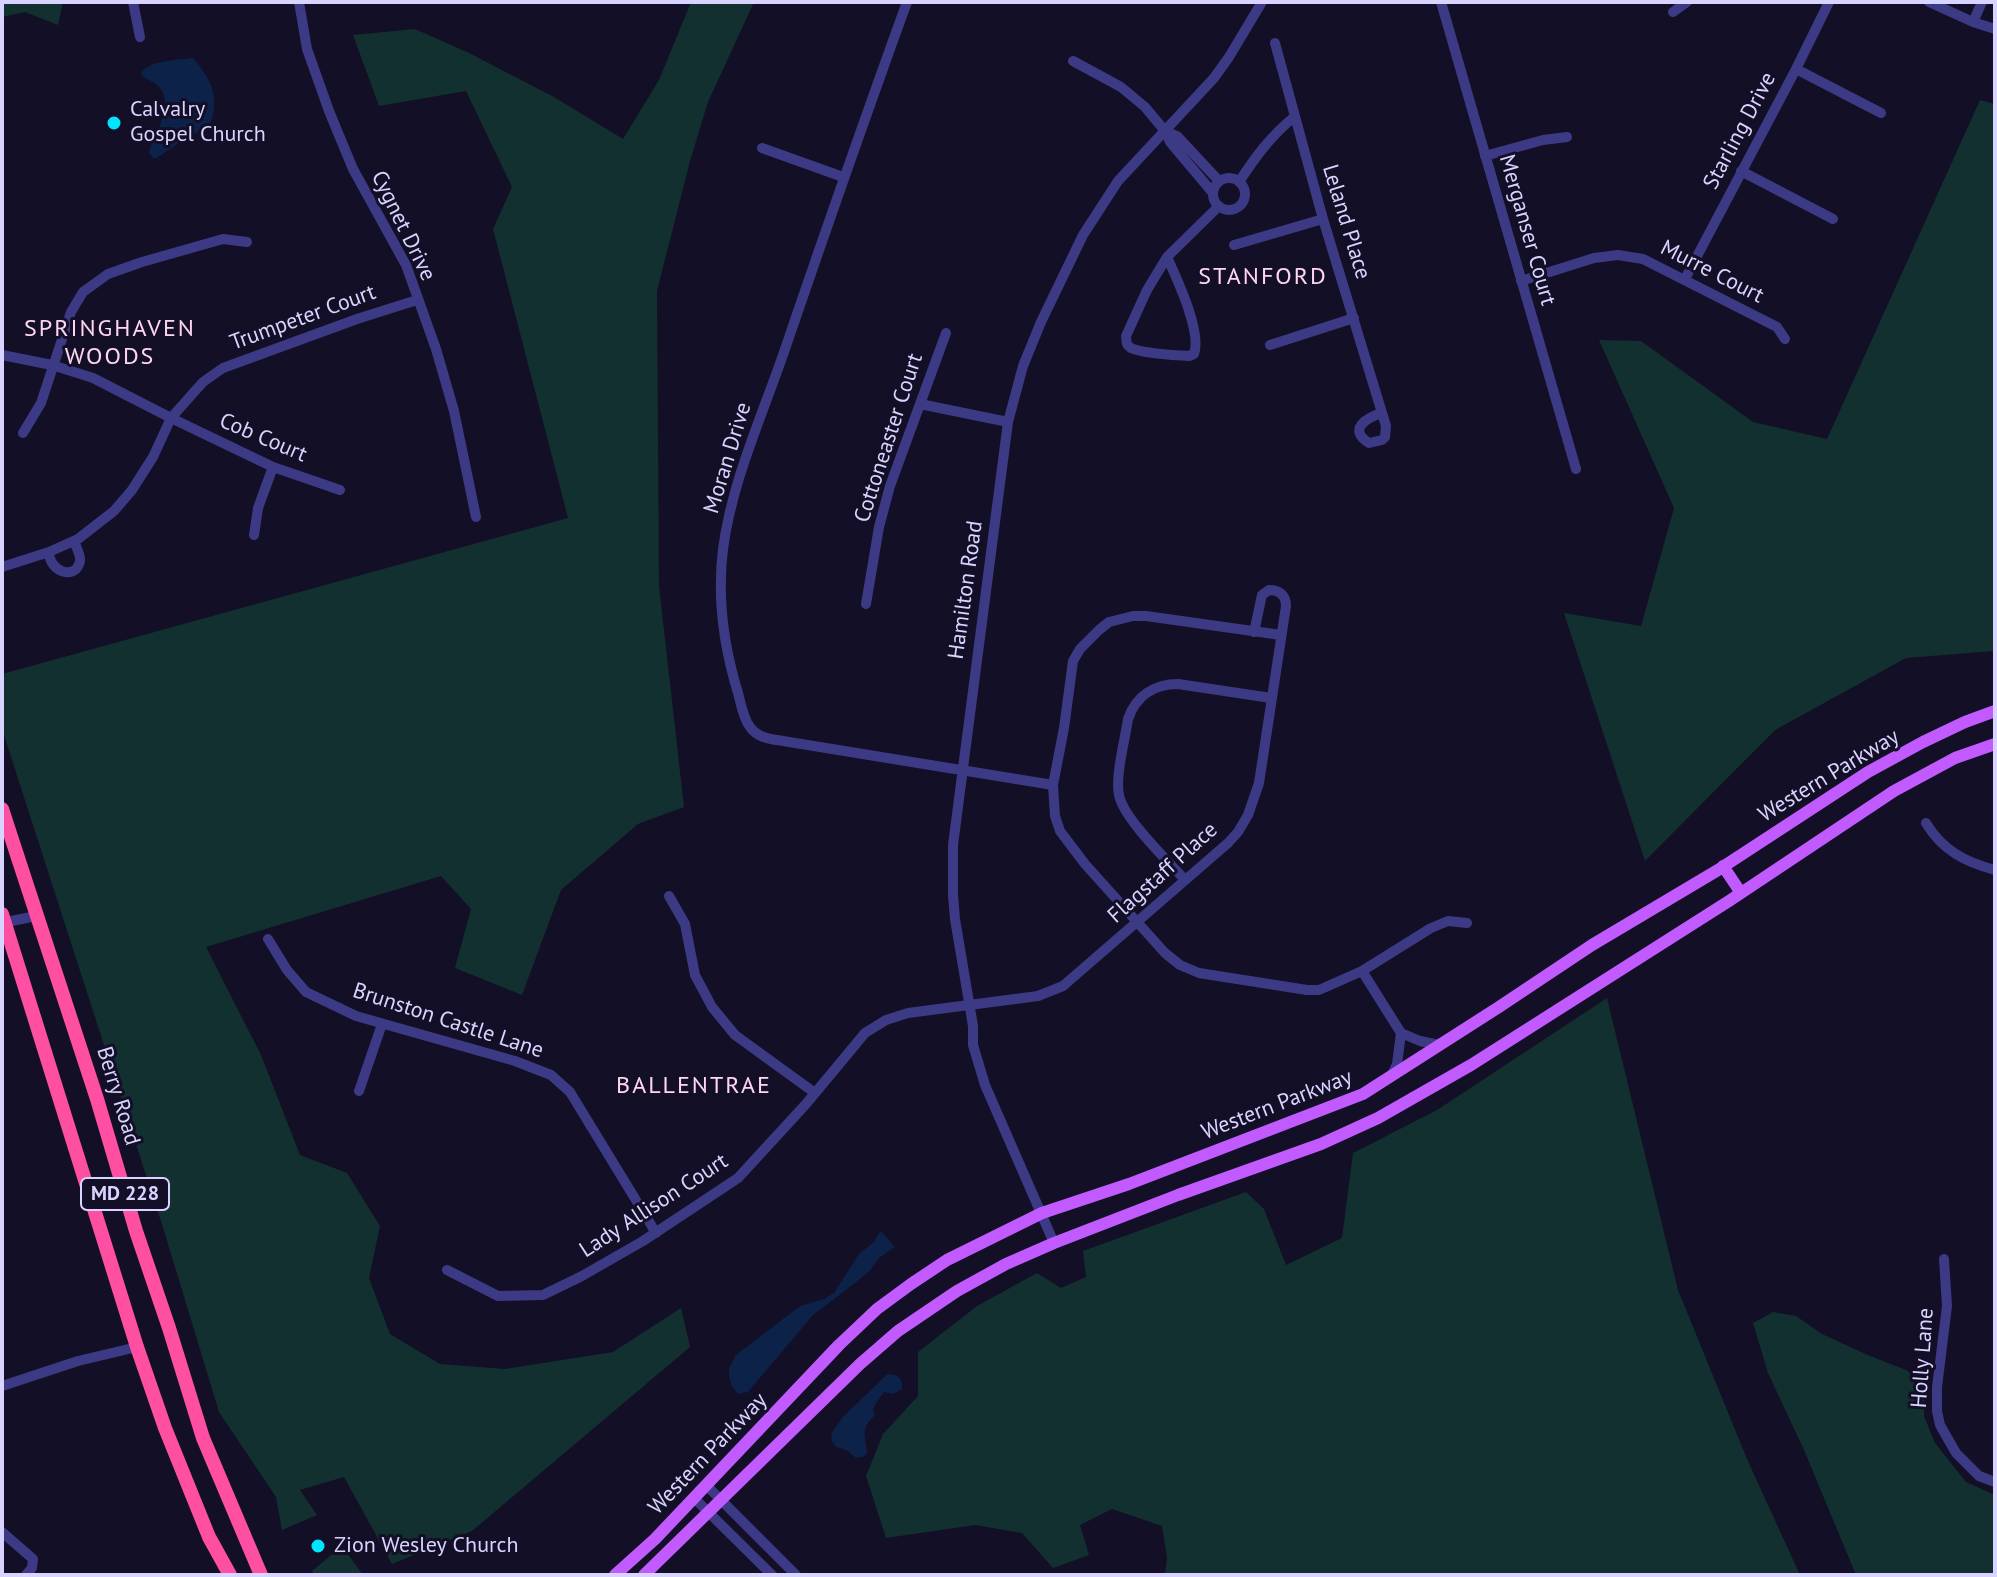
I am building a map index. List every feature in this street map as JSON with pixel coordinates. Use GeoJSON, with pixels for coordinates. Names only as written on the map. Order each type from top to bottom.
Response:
{"type":"FeatureCollection","features":[{"type":"Feature","properties":{"kind":"highway","name":"Berry Road"},"geometry":{"type":"LineString","coordinates":[[2,809],[203,1438],[261,1575]]}},
{"type":"Feature","properties":{"kind":"highway","name":"MD 228"},"geometry":{"type":"LineString","coordinates":[[3,920],[165,1428],[209,1537],[230,1575]]}},
{"type":"Feature","properties":{"kind":"main road","name":"Western Parkway"},"geometry":{"type":"LineString","coordinates":[[615,1575],[655,1539],[839,1345],[877,1309],[947,1260],[1042,1213],[1129,1184],[1363,1094],[1592,945],[1723,866],[1868,772],[1923,742],[1995,711]]}},
{"type":"Feature","properties":{"kind":"main road","name":"Western Parkway"},"geometry":{"type":"LineString","coordinates":[[644,1575],[818,1404],[898,1331],[970,1284],[1054,1243],[1321,1144],[1378,1118],[1471,1065],[1741,893],[1894,791],[1955,758],[1995,744]]}},
{"type":"Feature","properties":{"kind":"main road"},"geometry":{"type":"LineString","coordinates":[[1723,866],[1741,893]]}},
{"type":"Feature","properties":{"kind":"street"},"geometry":{"type":"LineString","coordinates":[[133,2],[140,37]]}},
{"type":"Feature","properties":{"kind":"street","name":"Cygnet Drive"},"geometry":{"type":"LineString","coordinates":[[299,2],[307,49],[329,111],[353,169],[406,265],[445,376],[476,517]]}},
{"type":"Feature","properties":{"kind":"street","name":"Moran Drive"},"geometry":{"type":"LineString","coordinates":[[907,2],[843,177],[730,517],[723,549],[721,608],[730,666],[745,717],[760,736],[1053,785]]}},
{"type":"Feature","properties":{"kind":"street","name":"Hamilton Road"},"geometry":{"type":"LineString","coordinates":[[1054,1243],[985,1085],[973,1045],[973,1026],[953,895],[953,845],[1008,422],[1023,366],[1083,235],[1118,181],[1214,78],[1262,2]]}},
{"type":"Feature","properties":{"kind":"street","name":"Merganser Court"},"geometry":{"type":"LineString","coordinates":[[1441,2],[1576,469]]}},
{"type":"Feature","properties":{"kind":"street"},"geometry":{"type":"LineString","coordinates":[[1673,12],[1687,2]]}},
{"type":"Feature","properties":{"kind":"street","name":"Starling Drive"},"geometry":{"type":"LineString","coordinates":[[1685,279],[1829,2]]}},
{"type":"Feature","properties":{"kind":"street"},"geometry":{"type":"LineString","coordinates":[[1929,2],[1995,29]]}},
{"type":"Feature","properties":{"kind":"street"},"geometry":{"type":"LineString","coordinates":[[1973,22],[1982,2]]}},
{"type":"Feature","properties":{"kind":"street","name":"Leland Place"},"geometry":{"type":"LineString","coordinates":[[1275,43],[1381,413]]}},
{"type":"Feature","properties":{"kind":"street"},"geometry":{"type":"LineString","coordinates":[[1073,61],[1131,94],[1145,107],[1213,193],[1219,206],[1230,210],[1240,206],[1245,197],[1239,182],[1229,178],[1219,181],[1213,193]]}},
{"type":"Feature","properties":{"kind":"street"},"geometry":{"type":"LineString","coordinates":[[1796,69],[1881,113]]}},
{"type":"Feature","properties":{"kind":"street"},"geometry":{"type":"LineString","coordinates":[[1239,182],[1262,148],[1294,117]]}},
{"type":"Feature","properties":{"kind":"street"},"geometry":{"type":"LineString","coordinates":[[1165,131],[1177,136],[1219,181]]}},
{"type":"Feature","properties":{"kind":"street"},"geometry":{"type":"LineString","coordinates":[[1485,156],[1543,140],[1567,137]]}},
{"type":"Feature","properties":{"kind":"street"},"geometry":{"type":"LineString","coordinates":[[762,148],[843,177]]}},
{"type":"Feature","properties":{"kind":"street"},"geometry":{"type":"LineString","coordinates":[[1741,171],[1833,219]]}},
{"type":"Feature","properties":{"kind":"street"},"geometry":{"type":"LineString","coordinates":[[1167,257],[1182,289],[1195,335],[1194,354],[1189,356],[1131,347],[1126,336],[1167,257],[1219,206]]}},
{"type":"Feature","properties":{"kind":"street"},"geometry":{"type":"LineString","coordinates":[[1234,245],[1323,219]]}},
{"type":"Feature","properties":{"kind":"street"},"geometry":{"type":"LineString","coordinates":[[23,433],[41,403],[71,312],[83,292],[108,274],[142,262],[223,239],[247,242]]}},
{"type":"Feature","properties":{"kind":"street","name":"Murre Court"},"geometry":{"type":"LineString","coordinates":[[1521,281],[1594,258],[1618,255],[1643,259],[1777,327],[1785,339]]}},
{"type":"Feature","properties":{"kind":"street","name":"Trumpeter Court"},"geometry":{"type":"LineString","coordinates":[[2,567],[74,541],[114,511],[153,457],[171,418],[203,382],[223,368],[417,300]]}},
{"type":"Feature","properties":{"kind":"street"},"geometry":{"type":"LineString","coordinates":[[1270,345],[1354,318]]}},
{"type":"Feature","properties":{"kind":"street","name":"Cottoneaster Court"},"geometry":{"type":"LineString","coordinates":[[866,604],[879,527],[889,490],[946,333]]}},
{"type":"Feature","properties":{"kind":"street","name":"Cob Court"},"geometry":{"type":"LineString","coordinates":[[2,355],[52,365],[93,378],[273,467],[340,490]]}},
{"type":"Feature","properties":{"kind":"street"},"geometry":{"type":"LineString","coordinates":[[920,404],[1008,422]]}},
{"type":"Feature","properties":{"kind":"street"},"geometry":{"type":"LineString","coordinates":[[254,535],[258,508],[273,467]]}},
{"type":"Feature","properties":{"kind":"street"},"geometry":{"type":"LineString","coordinates":[[49,552],[49,561],[56,568],[72,571],[80,560],[74,541]]}},
{"type":"Feature","properties":{"kind":"street","name":"Flagstaff Place"},"geometry":{"type":"LineString","coordinates":[[969,1004],[1038,996],[1063,986],[1238,832],[1250,811],[1259,783],[1286,600],[1280,592],[1269,590],[1262,595],[1254,632]]}},
{"type":"Feature","properties":{"kind":"street"},"geometry":{"type":"LineString","coordinates":[[1281,635],[1146,616],[1121,618],[1099,630],[1073,661],[1053,785],[1054,814],[1060,831],[1085,864],[1165,953],[1180,965],[1199,973],[1319,990],[1362,971],[1431,928],[1448,921],[1467,923]]}},
{"type":"Feature","properties":{"kind":"street"},"geometry":{"type":"LineString","coordinates":[[1185,880],[1125,812],[1119,798],[1118,784],[1132,709],[1145,693],[1167,684],[1271,698]]}},
{"type":"Feature","properties":{"kind":"street"},"geometry":{"type":"LineString","coordinates":[[1926,823],[1938,840],[1957,856],[1995,870]]}},
{"type":"Feature","properties":{"kind":"street"},"geometry":{"type":"LineString","coordinates":[[669,896],[685,924],[695,975],[712,1007],[735,1035],[815,1093]]}},
{"type":"Feature","properties":{"kind":"street"},"geometry":{"type":"LineString","coordinates":[[3,920],[36,916]]}},
{"type":"Feature","properties":{"kind":"street","name":"Brunston Castle Lane"},"geometry":{"type":"LineString","coordinates":[[268,939],[287,970],[306,992],[356,1016],[515,1061],[551,1075],[570,1092],[656,1233]]}},
{"type":"Feature","properties":{"kind":"street"},"geometry":{"type":"LineString","coordinates":[[1362,971],[1401,1033],[1439,1045]]}},
{"type":"Feature","properties":{"kind":"street","name":"Lady Allison Court"},"geometry":{"type":"LineString","coordinates":[[447,1270],[498,1296],[543,1295],[582,1276],[656,1233],[738,1178],[865,1033],[886,1020],[908,1013],[969,1004]]}},
{"type":"Feature","properties":{"kind":"street"},"geometry":{"type":"LineString","coordinates":[[359,1091],[382,1024]]}},
{"type":"Feature","properties":{"kind":"street"},"geometry":{"type":"LineString","coordinates":[[1391,1077],[1397,1064],[1401,1033]]}},
{"type":"Feature","properties":{"kind":"street","name":"Holly Lane"},"geometry":{"type":"LineString","coordinates":[[1944,1259],[1947,1306],[1937,1387],[1940,1425],[1956,1453],[1979,1476],[1995,1482]]}},
{"type":"Feature","properties":{"kind":"street"},"geometry":{"type":"LineString","coordinates":[[2,1386],[78,1361],[137,1347]]}},
{"type":"Feature","properties":{"kind":"street"},"geometry":{"type":"LineString","coordinates":[[706,1485],[796,1575]]}},
{"type":"Feature","properties":{"kind":"street"},"geometry":{"type":"LineString","coordinates":[[694,1498],[772,1575]]}},
{"type":"Feature","properties":{"kind":"street"},"geometry":{"type":"LineString","coordinates":[[2,1532],[33,1559],[32,1568],[26,1575]]}},
{"type":"Feature","properties":{"kind":"green space"},"geometry":{"type":"Polygon","coordinates":[[[2,2],[63,2],[58,25],[25,12],[2,17],[2,2]]]}},
{"type":"Feature","properties":{"kind":"green space"},"geometry":{"type":"Polygon","coordinates":[[[691,2],[754,2],[708,102],[657,291],[659,586],[684,807],[638,824],[561,890],[522,995],[455,968],[471,909],[441,876],[206,947],[261,1055],[300,1155],[347,1173],[380,1226],[369,1278],[390,1334],[440,1364],[505,1369],[613,1352],[681,1308],[690,1347],[472,1531],[392,1564],[344,1477],[300,1490],[317,1515],[282,1530],[276,1497],[219,1412],[165,1234],[2,729],[2,674],[568,518],[493,229],[512,187],[466,91],[379,106],[353,35],[415,29],[554,97],[623,139],[659,80],[691,2]]]}},
{"type":"Feature","properties":{"kind":"green space"},"geometry":{"type":"Polygon","coordinates":[[[1980,100],[1995,104],[1995,651],[1906,658],[1775,730],[1645,861],[1564,613],[1641,626],[1674,508],[1599,340],[1641,341],[1753,422],[1827,439],[1980,100]]]}},
{"type":"Feature","properties":{"kind":"green space"},"geometry":{"type":"Polygon","coordinates":[[[1607,998],[1678,1290],[1747,1459],[1800,1575],[1165,1575],[1167,1557],[1162,1526],[1112,1509],[1080,1525],[1089,1555],[1053,1568],[1022,1533],[975,1525],[886,1538],[866,1476],[883,1434],[918,1396],[918,1352],[977,1306],[1037,1273],[1061,1288],[1086,1277],[1083,1251],[1246,1192],[1264,1209],[1286,1265],[1342,1238],[1353,1153],[1437,1110],[1607,998]]]}},
{"type":"Feature","properties":{"kind":"green space"},"geometry":{"type":"Polygon","coordinates":[[[1773,1312],[1796,1316],[1822,1334],[1906,1370],[1921,1381],[1925,1394],[1924,1416],[1935,1443],[1966,1482],[1995,1495],[1995,1575],[1856,1575],[1768,1373],[1753,1323],[1773,1312]]]}},
{"type":"Feature","properties":{"kind":"green space"},"geometry":{"type":"Polygon","coordinates":[[[342,1546],[363,1575],[315,1575],[312,1571],[342,1546]]]}},
{"type":"Feature","properties":{"kind":"water"},"geometry":{"type":"Polygon","coordinates":[[[193,58],[213,90],[214,108],[209,127],[153,158],[149,152],[162,119],[165,101],[158,86],[142,76],[141,72],[158,63],[193,58]]]}},
{"type":"Feature","properties":{"kind":"water"},"geometry":{"type":"Polygon","coordinates":[[[882,1232],[895,1247],[879,1258],[869,1272],[812,1316],[748,1392],[738,1394],[729,1377],[729,1368],[736,1355],[800,1306],[834,1293],[859,1254],[882,1232]]]}},
{"type":"Feature","properties":{"kind":"water"},"geometry":{"type":"Polygon","coordinates":[[[887,1374],[899,1377],[902,1389],[894,1394],[884,1392],[876,1403],[873,1410],[875,1415],[865,1429],[867,1453],[856,1458],[836,1447],[831,1434],[842,1418],[887,1374]]]}},
{"type":"Feature","properties":{"kind":"place","name":"Calvalry Gospel Church"},"geometry":{"type":"Point","coordinates":[114,123]}},
{"type":"Feature","properties":{"kind":"place","name":"Zion Wesley Church"},"geometry":{"type":"Point","coordinates":[318,1546]}},
{"type":"Feature","properties":{"kind":"district","name":"STANFORD"},"geometry":{"type":"Point","coordinates":[1263,277]}},
{"type":"Feature","properties":{"kind":"district","name":"SPRINGHAVEN WOODS"},"geometry":{"type":"Point","coordinates":[110,343]}},
{"type":"Feature","properties":{"kind":"district","name":"BALLENTRAE"},"geometry":{"type":"Point","coordinates":[694,1086]}}]}
